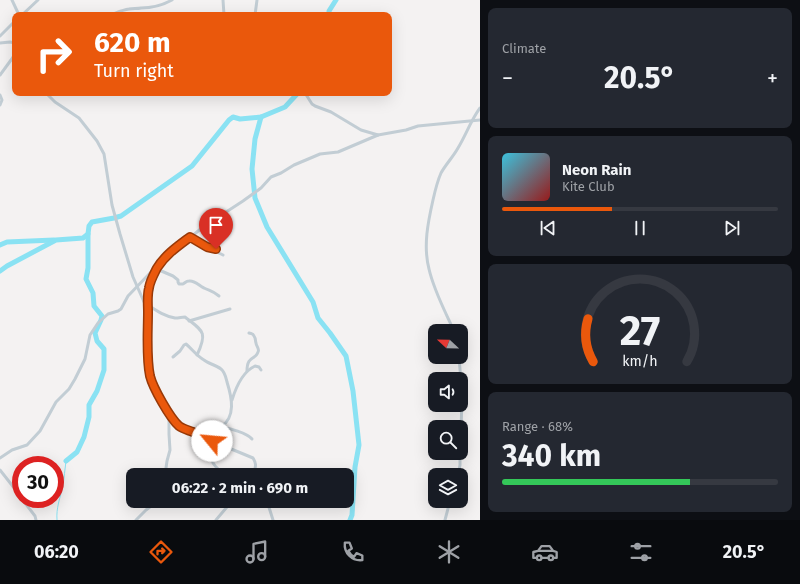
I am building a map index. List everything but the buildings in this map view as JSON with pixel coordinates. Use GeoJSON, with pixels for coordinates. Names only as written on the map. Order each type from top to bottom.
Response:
{"type":"FeatureCollection","features":[{"type":"Feature","properties":{"kind":"street"},"geometry":{"type":"LineString","coordinates":[[12,0],[19,12]]}},
{"type":"Feature","properties":{"kind":"street"},"geometry":{"type":"LineString","coordinates":[[24,12],[38,0]]}},
{"type":"Feature","properties":{"kind":"street"},"geometry":{"type":"LineString","coordinates":[[119,12],[130,8],[141,9],[165,4],[172,0]]}},
{"type":"Feature","properties":{"kind":"street"},"geometry":{"type":"LineString","coordinates":[[223,0],[224,12]]}},
{"type":"Feature","properties":{"kind":"street"},"geometry":{"type":"LineString","coordinates":[[255,12],[257,0]]}},
{"type":"Feature","properties":{"kind":"street"},"geometry":{"type":"LineString","coordinates":[[0,36],[12,24]]}},
{"type":"Feature","properties":{"kind":"street"},"geometry":{"type":"LineString","coordinates":[[0,43],[12,42]]}},
{"type":"Feature","properties":{"kind":"street"},"geometry":{"type":"LineString","coordinates":[[0,75],[12,58]]}},
{"type":"Feature","properties":{"kind":"street"},"geometry":{"type":"LineString","coordinates":[[0,95],[2,100],[0,105]]}},
{"type":"Feature","properties":{"kind":"street"},"geometry":{"type":"LineString","coordinates":[[49,96],[54,102],[79,118],[101,147],[104,154],[114,213],[120,234],[137,287],[148,311]]}},
{"type":"Feature","properties":{"kind":"street"},"geometry":{"type":"LineString","coordinates":[[307,96],[315,106],[331,112],[361,130],[378,135]]}},
{"type":"Feature","properties":{"kind":"street"},"geometry":{"type":"LineString","coordinates":[[451,324],[434,286],[429,269],[426,256],[426,232],[439,178],[480,108]]}},
{"type":"Feature","properties":{"kind":"street"},"geometry":{"type":"LineString","coordinates":[[0,458],[12,450],[27,445],[40,431],[56,402],[69,389],[75,379],[84,359],[89,340],[103,318],[108,314],[118,311],[126,299],[176,247],[210,221],[220,216],[261,188],[272,177],[320,154],[338,152],[378,135],[409,130],[418,126],[480,120]]}},
{"type":"Feature","properties":{"kind":"street"},"geometry":{"type":"LineString","coordinates":[[190,237],[207,247],[216,249],[223,255]]}},
{"type":"Feature","properties":{"kind":"street"},"geometry":{"type":"LineString","coordinates":[[158,266],[159,270],[173,276],[178,280],[179,284],[191,281],[213,291],[219,296]]}},
{"type":"Feature","properties":{"kind":"street"},"geometry":{"type":"LineString","coordinates":[[158,266],[148,288],[150,375],[156,390],[179,426],[253,458],[256,462],[256,468]]}},
{"type":"Feature","properties":{"kind":"street"},"geometry":{"type":"LineString","coordinates":[[148,304],[163,315],[174,318],[185,317],[202,332],[202,341],[197,355]]}},
{"type":"Feature","properties":{"kind":"street"},"geometry":{"type":"LineString","coordinates":[[189,321],[230,309]]}},
{"type":"Feature","properties":{"kind":"street"},"geometry":{"type":"LineString","coordinates":[[247,371],[249,361],[259,352],[255,337],[252,333],[249,333]]}},
{"type":"Feature","properties":{"kind":"street"},"geometry":{"type":"LineString","coordinates":[[173,357],[186,344],[205,361],[222,369],[231,393],[232,402]]}},
{"type":"Feature","properties":{"kind":"street"},"geometry":{"type":"LineString","coordinates":[[460,364],[462,394],[461,420]]}},
{"type":"Feature","properties":{"kind":"street"},"geometry":{"type":"LineString","coordinates":[[212,441],[218,430],[227,422],[231,415],[232,402],[236,386],[240,379],[247,371],[256,366],[261,370]]}},
{"type":"Feature","properties":{"kind":"street"},"geometry":{"type":"LineString","coordinates":[[166,468],[170,450],[170,414]]}},
{"type":"Feature","properties":{"kind":"street"},"geometry":{"type":"LineString","coordinates":[[221,427],[249,435],[252,439]]}},
{"type":"Feature","properties":{"kind":"street"},"geometry":{"type":"LineString","coordinates":[[217,468],[212,461],[218,444]]}},
{"type":"Feature","properties":{"kind":"street"},"geometry":{"type":"LineString","coordinates":[[0,470],[12,484]]}},
{"type":"Feature","properties":{"kind":"street"},"geometry":{"type":"LineString","coordinates":[[29,508],[35,516],[36,520]]}},
{"type":"Feature","properties":{"kind":"street"},"geometry":{"type":"LineString","coordinates":[[136,520],[149,508]]}},
{"type":"Feature","properties":{"kind":"street"},"geometry":{"type":"LineString","coordinates":[[216,520],[226,508]]}},
{"type":"Feature","properties":{"kind":"street"},"geometry":{"type":"LineString","coordinates":[[269,508],[273,520]]}},
{"type":"Feature","properties":{"kind":"street"},"geometry":{"type":"LineString","coordinates":[[445,520],[448,508]]}},
{"type":"Feature","properties":{"kind":"street"},"geometry":{"type":"LineString","coordinates":[[139,516],[140,520]]}},
{"type":"Feature","properties":{"kind":"waterway"},"geometry":{"type":"LineString","coordinates":[[329,12],[336,0]]}},
{"type":"Feature","properties":{"kind":"waterway"},"geometry":{"type":"LineString","coordinates":[[0,271],[56,240],[83,238],[88,234],[89,226],[92,222],[121,216],[192,166],[233,117],[240,119],[261,117],[285,107],[295,96]]}},
{"type":"Feature","properties":{"kind":"waterway"},"geometry":{"type":"LineString","coordinates":[[261,117],[255,139],[252,169],[255,198],[267,227],[313,302],[318,318],[346,356],[353,391],[359,445],[355,467],[352,515],[350,520]]}},
{"type":"Feature","properties":{"kind":"waterway"},"geometry":{"type":"LineString","coordinates":[[66,461],[77,452],[84,437],[89,417],[89,405],[97,391],[104,370],[104,349],[97,341],[95,333],[102,316],[94,306],[93,293],[86,279],[88,268],[88,234]]}},
{"type":"Feature","properties":{"kind":"waterway"},"geometry":{"type":"LineString","coordinates":[[0,245],[7,242],[54,240]]}},
{"type":"Feature","properties":{"kind":"waterway"},"geometry":{"type":"LineString","coordinates":[[57,520],[66,461]]}},
{"type":"Feature","properties":{"kind":"route"},"geometry":{"type":"LineString","coordinates":[[212,441],[179,426],[160,400],[150,375],[147,326],[148,288],[158,266],[176,247],[190,237],[207,247],[216,249]]}}]}
